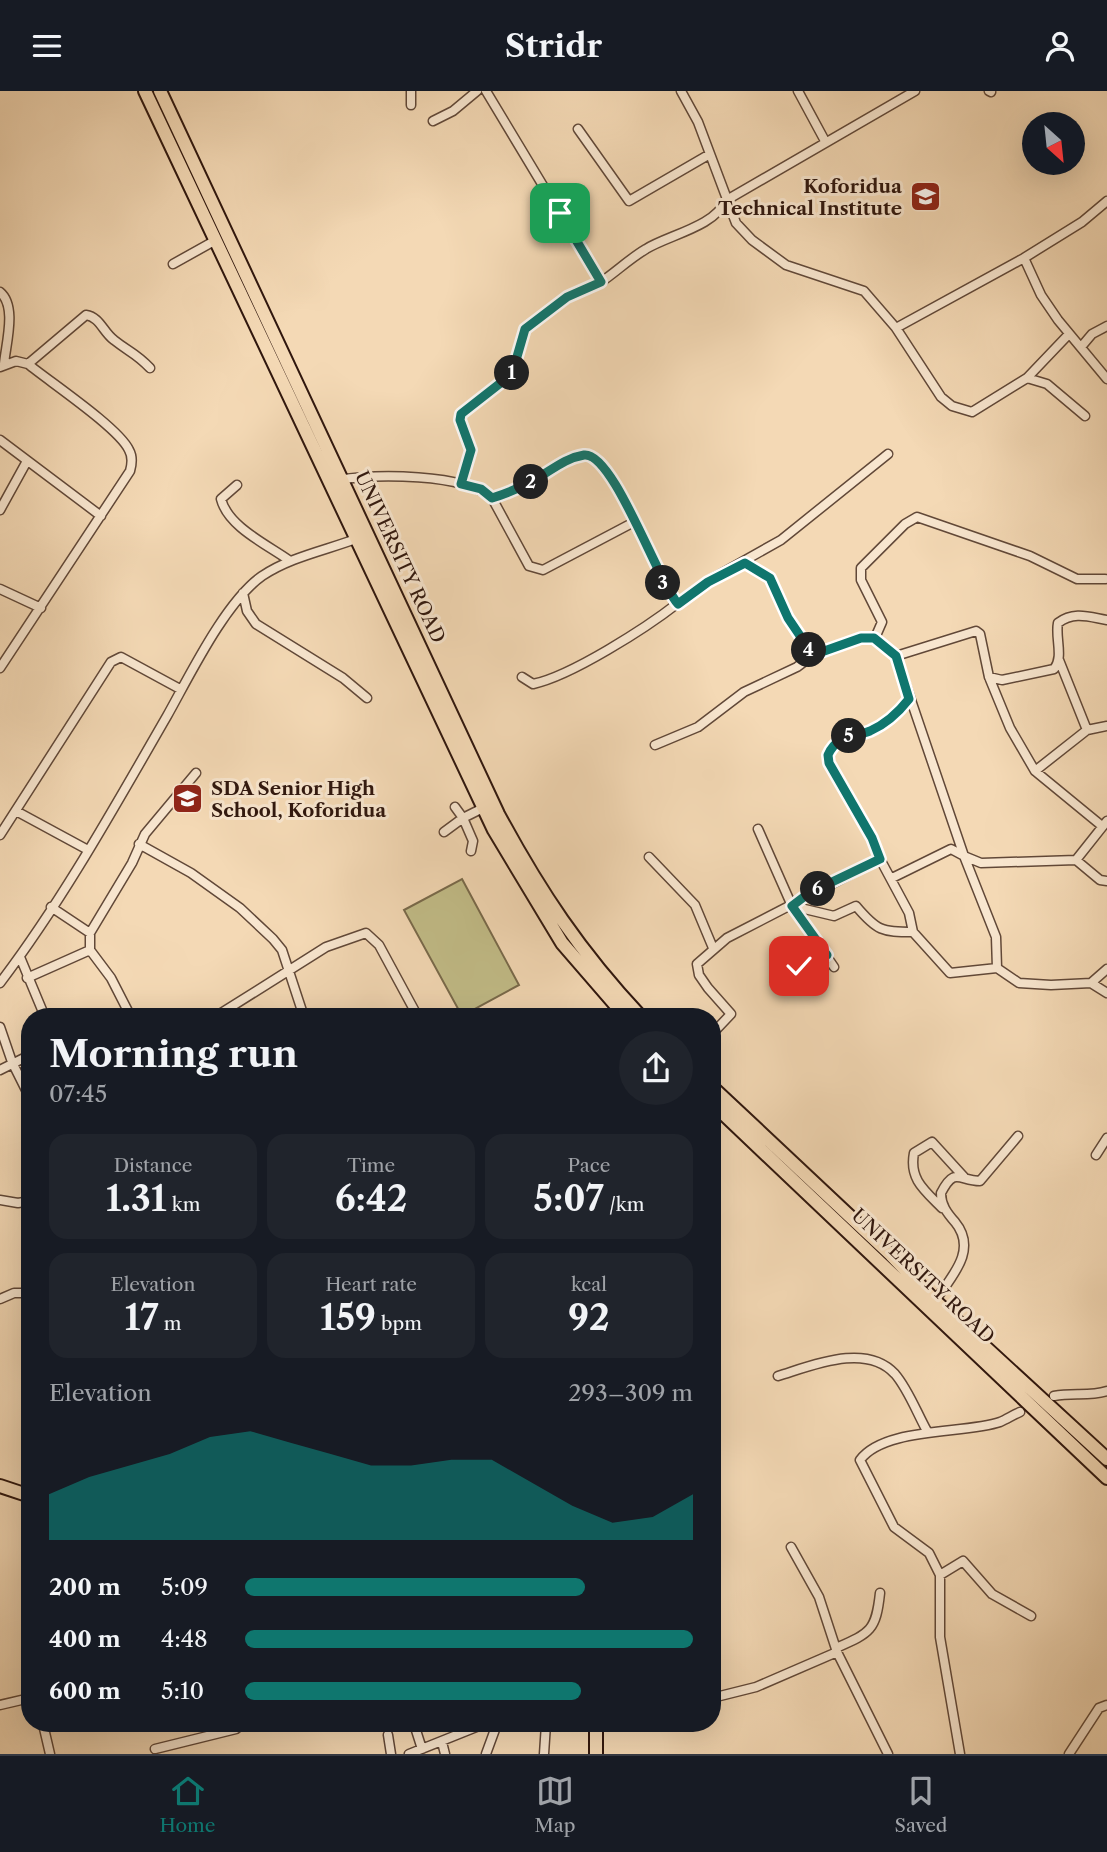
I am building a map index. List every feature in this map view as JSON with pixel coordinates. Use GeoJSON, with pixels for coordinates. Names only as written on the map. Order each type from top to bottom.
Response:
{"type":"FeatureCollection","features":[{"type":"Feature","properties":{"kind":"main road","name":"UNIVERSITY ROAD"},"geometry":{"type":"LineString","coordinates":[[145,91],[328,481],[362,536],[524,862],[573,939],[633,1008]]}},
{"type":"Feature","properties":{"kind":"main road","name":"UNIVERSITY ROAD"},"geometry":{"type":"LineString","coordinates":[[160,91],[343,479],[362,536],[483,808],[513,867],[562,943],[617,1008]]}},
{"type":"Feature","properties":{"kind":"main road","name":"UNIVERSITY ROAD"},"geometry":{"type":"LineString","coordinates":[[721,1100],[891,1255],[935,1301],[1107,1459]]}},
{"type":"Feature","properties":{"kind":"main road","name":"UNIVERSITY ROAD"},"geometry":{"type":"LineString","coordinates":[[721,1101],[1107,1478]]}},
{"type":"Feature","properties":{"kind":"main road"},"geometry":{"type":"LineString","coordinates":[[0,1486],[21,1493]]}},
{"type":"Feature","properties":{"kind":"main road"},"geometry":{"type":"LineString","coordinates":[[596,1732],[596,1754]]}},
{"type":"Feature","properties":{"kind":"street"},"geometry":{"type":"LineString","coordinates":[[411,91],[411,104]]}},
{"type":"Feature","properties":{"kind":"street"},"geometry":{"type":"LineString","coordinates":[[433,121],[453,111],[477,91]]}},
{"type":"Feature","properties":{"kind":"street"},"geometry":{"type":"LineString","coordinates":[[681,91],[710,154],[725,201],[736,223],[752,240],[786,265],[864,291],[896,328],[941,397],[952,406],[972,412],[1027,378],[1069,334]]}},
{"type":"Feature","properties":{"kind":"street"},"geometry":{"type":"LineString","coordinates":[[798,91],[825,141]]}},
{"type":"Feature","properties":{"kind":"street"},"geometry":{"type":"LineString","coordinates":[[461,484],[471,450],[460,420],[461,414],[512,374],[525,329],[567,297],[601,282],[651,246],[690,232],[722,208],[725,201],[915,91]]}},
{"type":"Feature","properties":{"kind":"street"},"geometry":{"type":"LineString","coordinates":[[489,92],[601,282]]}},
{"type":"Feature","properties":{"kind":"street"},"geometry":{"type":"LineString","coordinates":[[578,129],[629,201],[710,154]]}},
{"type":"Feature","properties":{"kind":"street"},"geometry":{"type":"LineString","coordinates":[[896,328],[1024,258],[1082,222],[1107,201]]}},
{"type":"Feature","properties":{"kind":"street"},"geometry":{"type":"LineString","coordinates":[[173,264],[216,240]]}},
{"type":"Feature","properties":{"kind":"street"},"geometry":{"type":"LineString","coordinates":[[1024,258],[1041,295],[1107,379]]}},
{"type":"Feature","properties":{"kind":"street"},"geometry":{"type":"LineString","coordinates":[[0,292],[8,300],[9,310],[2,365],[16,361],[28,365],[129,448],[132,463],[130,471],[0,668]]}},
{"type":"Feature","properties":{"kind":"street"},"geometry":{"type":"LineString","coordinates":[[28,365],[86,315],[97,319],[114,340],[134,351],[150,368]]}},
{"type":"Feature","properties":{"kind":"street"},"geometry":{"type":"LineString","coordinates":[[1081,347],[1092,334],[1107,326]]}},
{"type":"Feature","properties":{"kind":"street"},"geometry":{"type":"LineString","coordinates":[[1027,378],[1047,384],[1085,416]]}},
{"type":"Feature","properties":{"kind":"street"},"geometry":{"type":"LineString","coordinates":[[0,440],[101,516]]}},
{"type":"Feature","properties":{"kind":"street"},"geometry":{"type":"LineString","coordinates":[[492,498],[521,487],[567,459],[587,454],[597,459],[636,521],[656,571],[678,604]]}},
{"type":"Feature","properties":{"kind":"street"},"geometry":{"type":"LineString","coordinates":[[522,677],[533,684],[552,680],[653,623],[708,582],[745,563],[801,524],[888,454]]}},
{"type":"Feature","properties":{"kind":"street"},"geometry":{"type":"LineString","coordinates":[[0,510],[27,461]]}},
{"type":"Feature","properties":{"kind":"street"},"geometry":{"type":"LineString","coordinates":[[328,481],[368,476],[461,484],[481,489],[492,498],[529,566],[543,570],[636,521]]}},
{"type":"Feature","properties":{"kind":"street"},"geometry":{"type":"LineString","coordinates":[[237,485],[221,499],[223,508],[239,525],[290,561]]}},
{"type":"Feature","properties":{"kind":"street"},"geometry":{"type":"LineString","coordinates":[[874,638],[882,622],[861,580],[861,568],[905,524],[917,517],[1030,556],[1077,579],[1105,579]]}},
{"type":"Feature","properties":{"kind":"street"},"geometry":{"type":"LineString","coordinates":[[0,983],[20,957],[88,850],[180,689],[243,593],[262,576],[290,561],[362,536]]}},
{"type":"Feature","properties":{"kind":"street"},"geometry":{"type":"LineString","coordinates":[[745,563],[770,578],[788,618],[813,655]]}},
{"type":"Feature","properties":{"kind":"street"},"geometry":{"type":"LineString","coordinates":[[0,589],[41,608]]}},
{"type":"Feature","properties":{"kind":"street"},"geometry":{"type":"LineString","coordinates":[[243,593],[247,611],[256,624],[344,678],[367,698]]}},
{"type":"Feature","properties":{"kind":"street"},"geometry":{"type":"LineString","coordinates":[[1087,730],[1059,660],[1058,623],[1070,615],[1107,620]]}},
{"type":"Feature","properties":{"kind":"street"},"geometry":{"type":"LineString","coordinates":[[896,656],[976,631],[980,634],[989,677],[1010,728],[1035,771],[1105,823],[1076,860]]}},
{"type":"Feature","properties":{"kind":"street"},"geometry":{"type":"LineString","coordinates":[[655,745],[698,727],[744,692],[797,667],[813,655],[861,638],[874,638],[896,656],[964,856],[996,937],[997,968]]}},
{"type":"Feature","properties":{"kind":"street"},"geometry":{"type":"LineString","coordinates":[[0,835],[115,659],[121,657],[180,689]]}},
{"type":"Feature","properties":{"kind":"street"},"geometry":{"type":"LineString","coordinates":[[989,677],[1002,680],[1046,673],[1054,669],[1059,660]]}},
{"type":"Feature","properties":{"kind":"street"},"geometry":{"type":"LineString","coordinates":[[909,699],[898,713],[886,722],[869,731],[841,739],[828,755],[829,763],[872,838],[880,859],[909,913],[913,932],[950,973],[997,968],[1019,983],[1091,983],[1107,993]]}},
{"type":"Feature","properties":{"kind":"street"},"geometry":{"type":"LineString","coordinates":[[1035,771],[1087,730],[1107,726]]}},
{"type":"Feature","properties":{"kind":"street"},"geometry":{"type":"LineString","coordinates":[[126,1008],[111,978],[90,950],[90,933],[139,844],[196,773]]}},
{"type":"Feature","properties":{"kind":"street"},"geometry":{"type":"LineString","coordinates":[[455,807],[473,841],[471,851]]}},
{"type":"Feature","properties":{"kind":"street"},"geometry":{"type":"LineString","coordinates":[[444,832],[483,808]]}},
{"type":"Feature","properties":{"kind":"street"},"geometry":{"type":"LineString","coordinates":[[16,811],[88,850]]}},
{"type":"Feature","properties":{"kind":"street"},"geometry":{"type":"LineString","coordinates":[[758,829],[792,906],[834,967]]}},
{"type":"Feature","properties":{"kind":"street"},"geometry":{"type":"LineString","coordinates":[[139,844],[191,873],[240,908],[273,939],[282,950],[301,1008]]}},
{"type":"Feature","properties":{"kind":"street"},"geometry":{"type":"LineString","coordinates":[[892,878],[951,849],[981,863],[1076,860],[1100,880],[1107,881]]}},
{"type":"Feature","properties":{"kind":"street"},"geometry":{"type":"LineString","coordinates":[[649,857],[695,905],[713,948]]}},
{"type":"Feature","properties":{"kind":"street"},"geometry":{"type":"LineString","coordinates":[[721,1025],[732,1014],[699,975],[697,964],[713,948],[792,906],[809,893],[880,859]]}},
{"type":"Feature","properties":{"kind":"street"},"geometry":{"type":"LineString","coordinates":[[792,906],[834,916],[856,906],[872,925],[891,934],[913,932]]}},
{"type":"Feature","properties":{"kind":"street"},"geometry":{"type":"LineString","coordinates":[[51,907],[90,933]]}},
{"type":"Feature","properties":{"kind":"street"},"geometry":{"type":"LineString","coordinates":[[228,1008],[326,947],[366,933],[379,945],[413,1008]]}},
{"type":"Feature","properties":{"kind":"street"},"geometry":{"type":"LineString","coordinates":[[27,978],[90,950]]}},
{"type":"Feature","properties":{"kind":"street"},"geometry":{"type":"LineString","coordinates":[[799,966],[806,968],[827,955]]}},
{"type":"Feature","properties":{"kind":"street"},"geometry":{"type":"LineString","coordinates":[[20,957],[41,1008]]}},
{"type":"Feature","properties":{"kind":"street"},"geometry":{"type":"LineString","coordinates":[[1091,983],[1107,969]]}},
{"type":"Feature","properties":{"kind":"street"},"geometry":{"type":"LineString","coordinates":[[0,1027],[21,1080]]}},
{"type":"Feature","properties":{"kind":"street"},"geometry":{"type":"LineString","coordinates":[[0,1070],[21,1058]]}},
{"type":"Feature","properties":{"kind":"street"},"geometry":{"type":"LineString","coordinates":[[947,1212],[942,1193],[952,1177],[980,1181],[1017,1136]]}},
{"type":"Feature","properties":{"kind":"street"},"geometry":{"type":"LineString","coordinates":[[1096,1155],[1107,1137]]}},
{"type":"Feature","properties":{"kind":"street"},"geometry":{"type":"LineString","coordinates":[[935,1301],[962,1262],[964,1234],[947,1212],[916,1181],[911,1168],[914,1153],[932,1142],[964,1177]]}},
{"type":"Feature","properties":{"kind":"street"},"geometry":{"type":"LineString","coordinates":[[0,1200],[21,1203]]}},
{"type":"Feature","properties":{"kind":"street"},"geometry":{"type":"LineString","coordinates":[[0,1299],[21,1293]]}},
{"type":"Feature","properties":{"kind":"street"},"geometry":{"type":"LineString","coordinates":[[778,1377],[838,1359],[884,1364],[896,1375],[927,1430]]}},
{"type":"Feature","properties":{"kind":"street"},"geometry":{"type":"LineString","coordinates":[[1054,1396],[1072,1392],[1090,1396],[1107,1391]]}},
{"type":"Feature","properties":{"kind":"street"},"geometry":{"type":"LineString","coordinates":[[960,1754],[940,1637],[940,1574],[929,1553],[894,1527],[860,1460],[869,1450],[927,1430],[998,1422],[1020,1412]]}},
{"type":"Feature","properties":{"kind":"street"},"geometry":{"type":"LineString","coordinates":[[791,1547],[820,1597],[836,1650],[888,1754]]}},
{"type":"Feature","properties":{"kind":"street"},"geometry":{"type":"LineString","coordinates":[[940,1574],[963,1561],[992,1594],[1031,1616]]}},
{"type":"Feature","properties":{"kind":"street"},"geometry":{"type":"LineString","coordinates":[[721,1696],[756,1688],[870,1631],[878,1618],[880,1593]]}},
{"type":"Feature","properties":{"kind":"street"},"geometry":{"type":"LineString","coordinates":[[0,1705],[21,1700]]}},
{"type":"Feature","properties":{"kind":"street"},"geometry":{"type":"LineString","coordinates":[[1069,1754],[1098,1708],[1107,1705]]}},
{"type":"Feature","properties":{"kind":"street"},"geometry":{"type":"LineString","coordinates":[[45,1732],[50,1754]]}},
{"type":"Feature","properties":{"kind":"street"},"geometry":{"type":"LineString","coordinates":[[155,1749],[227,1732]]}},
{"type":"Feature","properties":{"kind":"street"},"geometry":{"type":"LineString","coordinates":[[417,1732],[422,1749]]}},
{"type":"Feature","properties":{"kind":"street"},"geometry":{"type":"LineString","coordinates":[[409,1754],[465,1732]]}},
{"type":"Feature","properties":{"kind":"street"},"geometry":{"type":"LineString","coordinates":[[486,1754],[495,1732]]}},
{"type":"Feature","properties":{"kind":"street"},"geometry":{"type":"LineString","coordinates":[[544,1754],[545,1732]]}},
{"type":"Feature","properties":{"kind":"street"},"geometry":{"type":"LineString","coordinates":[[388,1735],[391,1754]]}},
{"type":"Feature","properties":{"kind":"street"},"geometry":{"type":"LineString","coordinates":[[442,1742],[445,1754]]}},
{"type":"Feature","properties":{"kind":"shaded area"},"geometry":{"type":"Polygon","coordinates":[[[462,879],[519,985],[477,1008],[458,1008],[404,910],[462,879]]]}},
{"type":"Feature","properties":{"kind":"place","name":"Koforidua Technical Institute"},"geometry":{"type":"Point","coordinates":[925,197]}},
{"type":"Feature","properties":{"kind":"place","name":"SDA Senior High School, Koforidua"},"geometry":{"type":"Point","coordinates":[188,799]}},
{"type":"Feature","properties":{"kind":"route"},"geometry":{"type":"LineString","coordinates":[[560,213],[601,282],[567,297],[525,329],[512,374],[461,414],[460,420],[471,450],[461,484],[481,489],[492,498],[513,491],[567,459],[587,454],[597,459],[636,521],[649,546],[656,571],[678,604],[708,582],[745,563],[770,578],[788,618],[813,655],[861,638],[874,638],[896,656],[909,699],[898,713],[886,722],[869,731],[841,739],[832,746],[828,755],[829,763],[872,838],[880,859],[809,893],[792,906],[827,955],[806,968],[799,966]]}}]}
